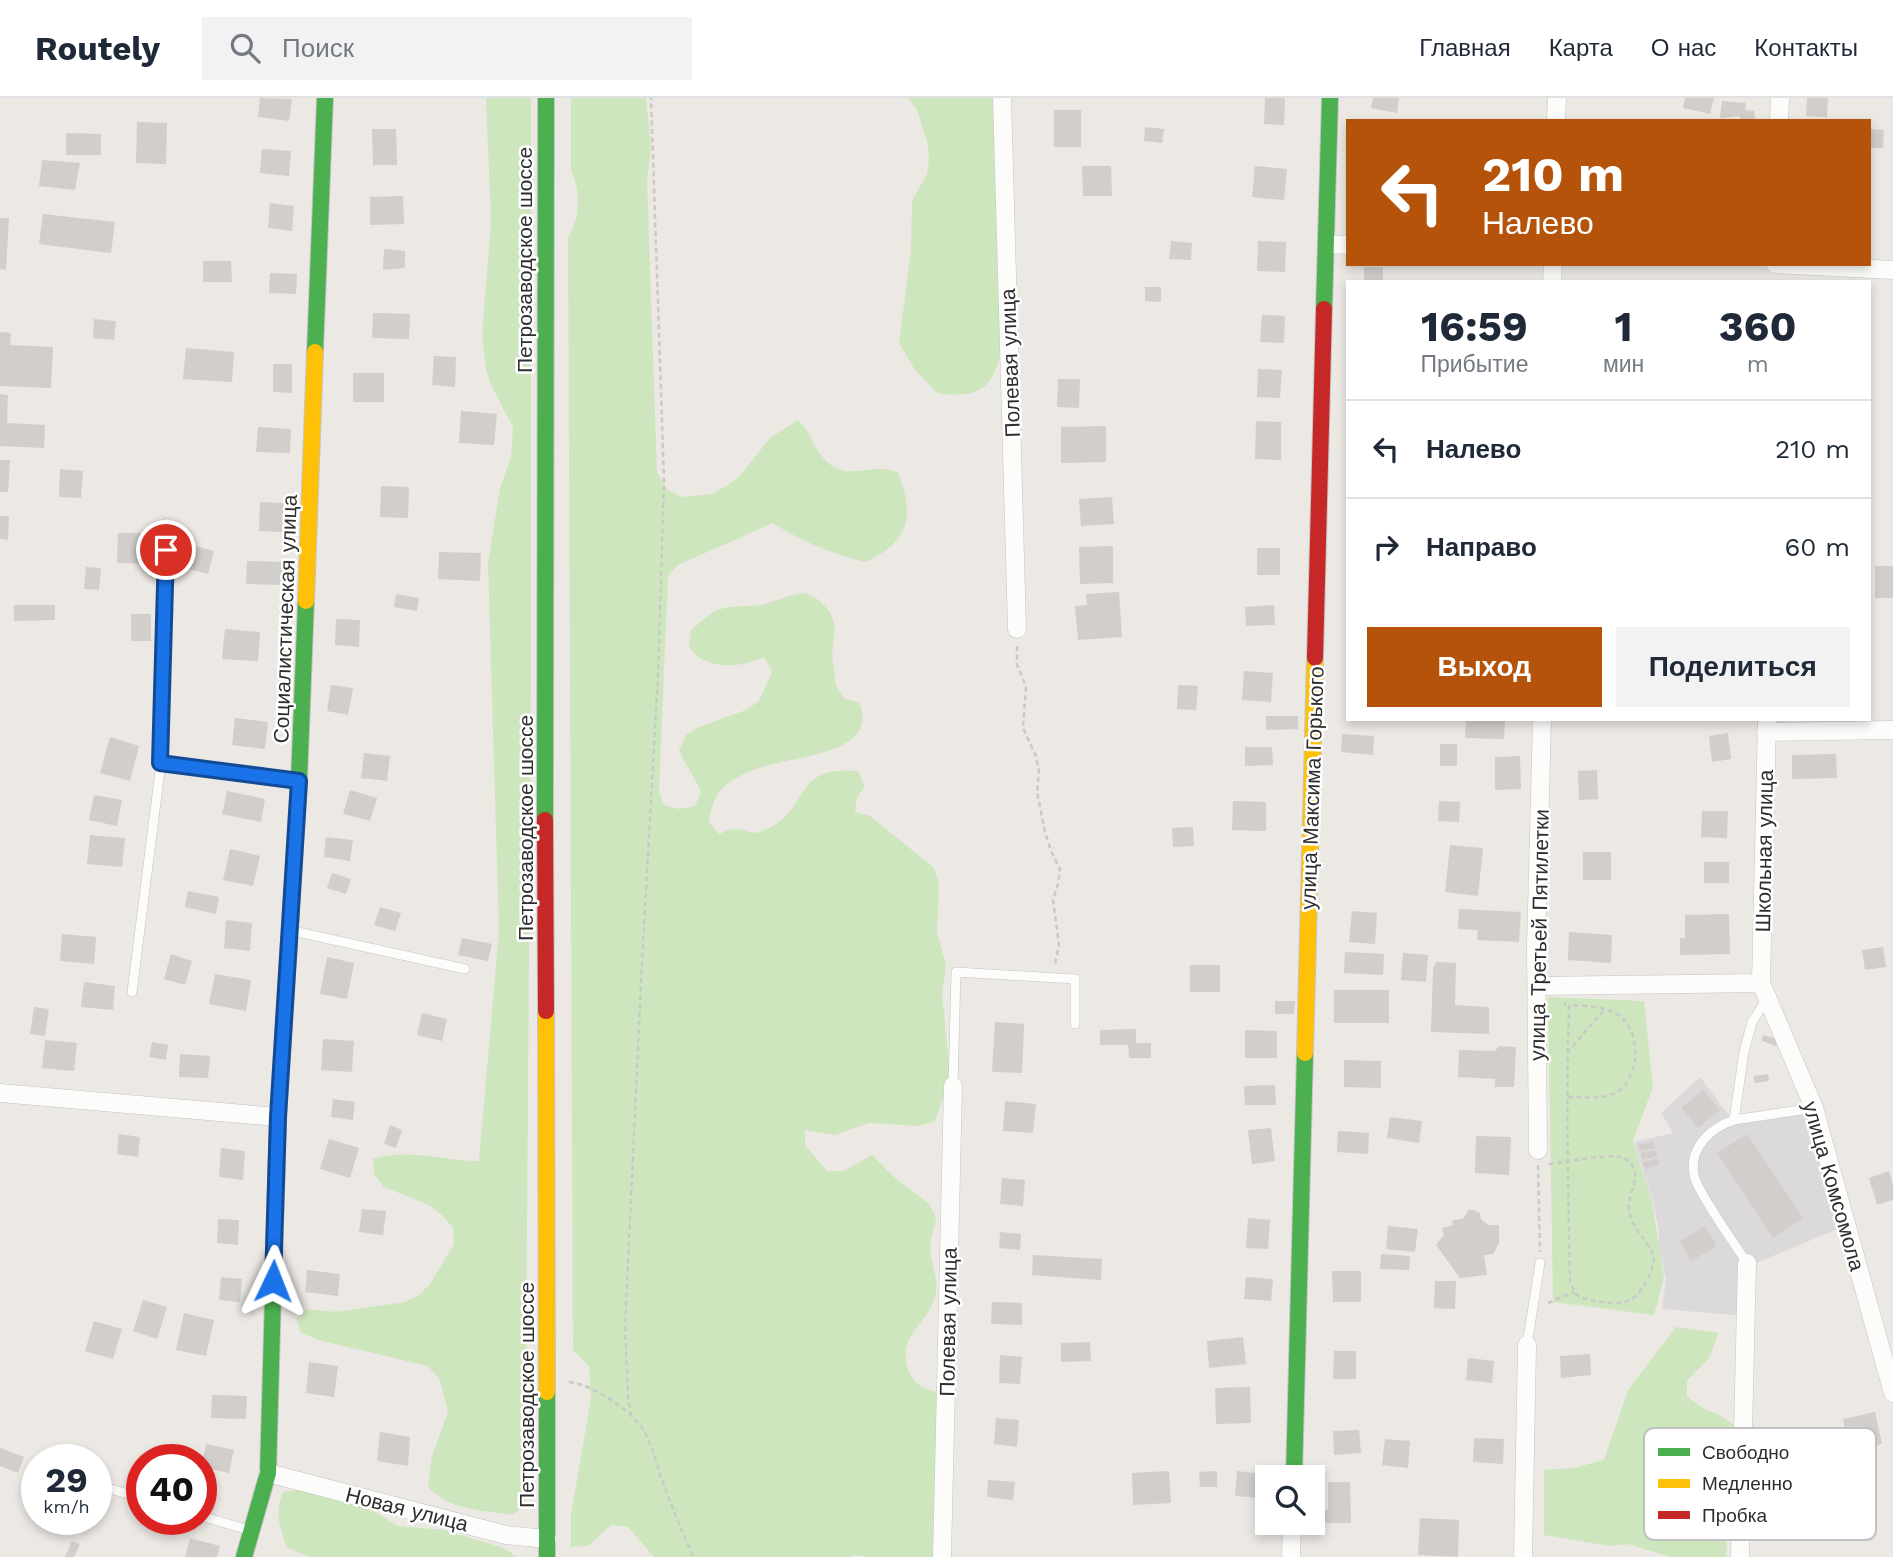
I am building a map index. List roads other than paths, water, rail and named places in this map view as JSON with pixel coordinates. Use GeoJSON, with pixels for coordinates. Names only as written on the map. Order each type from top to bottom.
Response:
{"type":"FeatureCollection","features":[{"type":"Feature","properties":{"kind":"street","name":"Социалистическая улица"},"geometry":{"type":"LineString","coordinates":[[244,1557],[268,1473],[278,1117],[299,781],[325,98]]}},
{"type":"Feature","properties":{"kind":"street","name":"Петрозаводское шоссе"},"geometry":{"type":"LineString","coordinates":[[546,98],[544,383],[547,1548]]}},
{"type":"Feature","properties":{"kind":"street","name":"Полевая улица"},"geometry":{"type":"LineString","coordinates":[[1002,98],[1017,629]]}},
{"type":"Feature","properties":{"kind":"street","name":"улица Максима Горького"},"geometry":{"type":"LineString","coordinates":[[1293,1465],[1330,98]]}},
{"type":"Feature","properties":{"kind":"street"},"geometry":{"type":"LineString","coordinates":[[1556,119],[1557,98]]}},
{"type":"Feature","properties":{"kind":"street"},"geometry":{"type":"LineString","coordinates":[[1779,119],[1780,98]]}},
{"type":"Feature","properties":{"kind":"street"},"geometry":{"type":"LineString","coordinates":[[1327,244],[1346,245]]}},
{"type":"Feature","properties":{"kind":"street"},"geometry":{"type":"LineString","coordinates":[[1814,266],[1893,270]]}},
{"type":"Feature","properties":{"kind":"street","name":"улица Третьей Пятилетки"},"geometry":{"type":"LineString","coordinates":[[1538,1157],[1537,993],[1542,721]]}},
{"type":"Feature","properties":{"kind":"street"},"geometry":{"type":"LineString","coordinates":[[1767,726],[1893,730]]}},
{"type":"Feature","properties":{"kind":"street","name":"Школьная улица"},"geometry":{"type":"LineString","coordinates":[[1764,991],[1767,726]]}},
{"type":"Feature","properties":{"kind":"street"},"geometry":{"type":"LineString","coordinates":[[1537,993],[1764,991]]}},
{"type":"Feature","properties":{"kind":"street","name":"улица Комсомола"},"geometry":{"type":"LineString","coordinates":[[1764,991],[1814,1108],[1893,1394]]}},
{"type":"Feature","properties":{"kind":"street","name":"Полевая улица"},"geometry":{"type":"LineString","coordinates":[[942,1557],[953,1086]]}},
{"type":"Feature","properties":{"kind":"street"},"geometry":{"type":"LineString","coordinates":[[0,1093],[278,1117]]}},
{"type":"Feature","properties":{"kind":"street"},"geometry":{"type":"LineString","coordinates":[[1743,1428],[1747,1263]]}},
{"type":"Feature","properties":{"kind":"street"},"geometry":{"type":"LineString","coordinates":[[1523,1557],[1527,1345]]}},
{"type":"Feature","properties":{"kind":"street","name":"Новая улица"},"geometry":{"type":"LineString","coordinates":[[268,1473],[547,1548]]}},
{"type":"Feature","properties":{"kind":"street"},"geometry":{"type":"LineString","coordinates":[[1291,1557],[1292,1535]]}},
{"type":"Feature","properties":{"kind":"lane"},"geometry":{"type":"LineString","coordinates":[[132,992],[160,763],[166,523]]}},
{"type":"Feature","properties":{"kind":"lane"},"geometry":{"type":"LineString","coordinates":[[160,763],[299,781]]}},
{"type":"Feature","properties":{"kind":"lane"},"geometry":{"type":"LineString","coordinates":[[291,930],[465,970]]}},
{"type":"Feature","properties":{"kind":"lane"},"geometry":{"type":"LineString","coordinates":[[953,1086],[956,972],[1075,979],[1075,1024]]}},
{"type":"Feature","properties":{"kind":"lane"},"geometry":{"type":"LineString","coordinates":[[1734,1120],[1744,1052],[1764,991]]}},
{"type":"Feature","properties":{"kind":"lane"},"geometry":{"type":"LineString","coordinates":[[1747,1263],[1694,1178],[1693,1158],[1703,1140],[1719,1125],[1734,1120],[1814,1108]]}},
{"type":"Feature","properties":{"kind":"lane"},"geometry":{"type":"LineString","coordinates":[[1527,1345],[1540,1263]]}},
{"type":"Feature","properties":{"kind":"lane"},"geometry":{"type":"LineString","coordinates":[[217,1521],[250,1531]]}}]}
